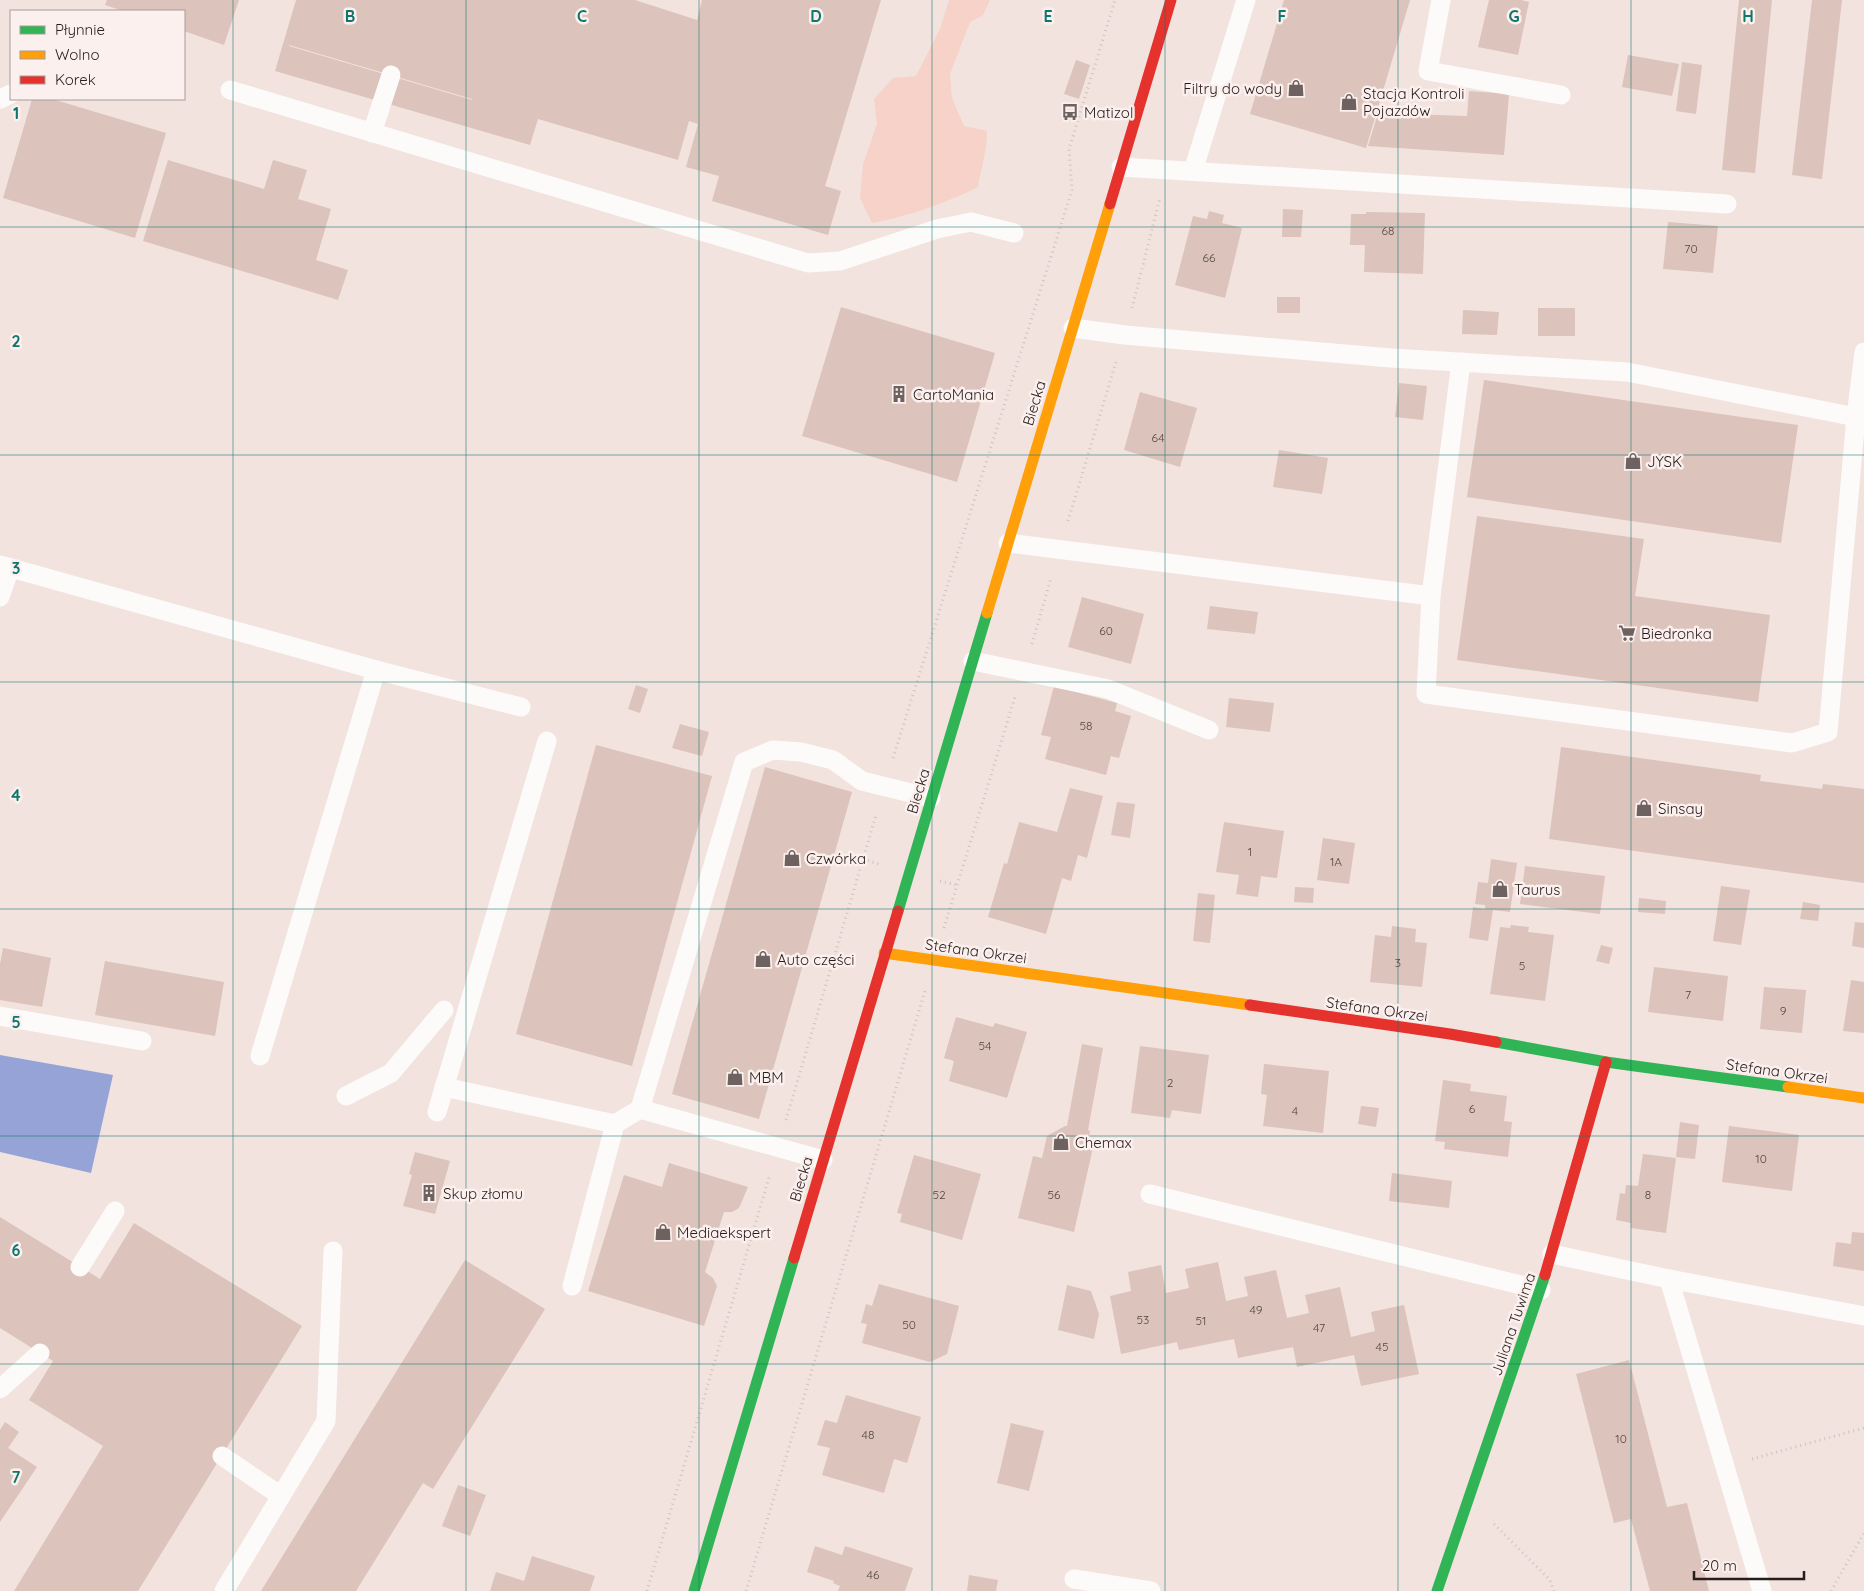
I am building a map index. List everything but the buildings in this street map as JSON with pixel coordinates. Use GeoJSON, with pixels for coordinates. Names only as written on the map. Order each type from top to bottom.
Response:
{"type":"FeatureCollection","features":[{"type":"Feature","properties":{"kind":"street","name":"Biecka"},"geometry":{"type":"LineString","coordinates":[[694,1591],[1171,0]]}},
{"type":"Feature","properties":{"kind":"street","name":"Stefana Okrzei"},"geometry":{"type":"LineString","coordinates":[[884,953],[1440,1033],[1606,1062],[1864,1098]]}},
{"type":"Feature","properties":{"kind":"street","name":"Juliana Tuwima"},"geometry":{"type":"LineString","coordinates":[[1437,1591],[1541,1290],[1606,1062]]}},
{"type":"Feature","properties":{"kind":"lane"},"geometry":{"type":"LineString","coordinates":[[1193,171],[1246,0]]}},
{"type":"Feature","properties":{"kind":"lane"},"geometry":{"type":"LineString","coordinates":[[1441,0],[1428,71],[1561,95]]}},
{"type":"Feature","properties":{"kind":"lane"},"geometry":{"type":"LineString","coordinates":[[372,133],[391,75]]}},
{"type":"Feature","properties":{"kind":"lane"},"geometry":{"type":"LineString","coordinates":[[230,90],[808,263],[840,261],[937,229],[971,222],[1014,233]]}},
{"type":"Feature","properties":{"kind":"lane"},"geometry":{"type":"LineString","coordinates":[[1121,167],[1727,204]]}},
{"type":"Feature","properties":{"kind":"lane"},"geometry":{"type":"LineString","coordinates":[[1073,328],[1391,358],[1626,372],[1860,420]]}},
{"type":"Feature","properties":{"kind":"lane"},"geometry":{"type":"LineString","coordinates":[[1461,362],[1431,596],[1426,694],[1792,742],[1828,732],[1860,420],[1864,352]]}},
{"type":"Feature","properties":{"kind":"lane"},"geometry":{"type":"LineString","coordinates":[[1008,543],[1431,596]]}},
{"type":"Feature","properties":{"kind":"lane"},"geometry":{"type":"LineString","coordinates":[[0,597],[5,567],[376,670],[520,707]]}},
{"type":"Feature","properties":{"kind":"lane"},"geometry":{"type":"LineString","coordinates":[[973,661],[1108,689],[1209,730]]}},
{"type":"Feature","properties":{"kind":"lane"},"geometry":{"type":"LineString","coordinates":[[260,1056],[376,670]]}},
{"type":"Feature","properties":{"kind":"lane"},"geometry":{"type":"LineString","coordinates":[[437,1112],[547,741]]}},
{"type":"Feature","properties":{"kind":"lane"},"geometry":{"type":"LineString","coordinates":[[444,1087],[615,1124],[640,1109],[744,762],[773,750],[801,752],[833,760],[862,781],[931,798]]}},
{"type":"Feature","properties":{"kind":"lane"},"geometry":{"type":"LineString","coordinates":[[346,1096],[391,1072],[444,1010]]}},
{"type":"Feature","properties":{"kind":"lane"},"geometry":{"type":"LineString","coordinates":[[0,1016],[142,1041]]}},
{"type":"Feature","properties":{"kind":"lane"},"geometry":{"type":"LineString","coordinates":[[640,1109],[823,1160]]}},
{"type":"Feature","properties":{"kind":"lane"},"geometry":{"type":"LineString","coordinates":[[572,1286],[615,1124]]}},
{"type":"Feature","properties":{"kind":"lane"},"geometry":{"type":"LineString","coordinates":[[1150,1194],[1541,1290]]}},
{"type":"Feature","properties":{"kind":"lane"},"geometry":{"type":"LineString","coordinates":[[80,1267],[116,1211]]}},
{"type":"Feature","properties":{"kind":"lane"},"geometry":{"type":"LineString","coordinates":[[224,1591],[326,1421],[333,1251]]}},
{"type":"Feature","properties":{"kind":"lane"},"geometry":{"type":"LineString","coordinates":[[1552,1254],[1669,1279],[1864,1316]]}},
{"type":"Feature","properties":{"kind":"lane"},"geometry":{"type":"LineString","coordinates":[[1669,1279],[1762,1591]]}},
{"type":"Feature","properties":{"kind":"lane"},"geometry":{"type":"LineString","coordinates":[[0,1389],[40,1353]]}},
{"type":"Feature","properties":{"kind":"lane"},"geometry":{"type":"LineString","coordinates":[[222,1456],[282,1496]]}},
{"type":"Feature","properties":{"kind":"lane"},"geometry":{"type":"LineString","coordinates":[[1074,1579],[1151,1591]]}},
{"type":"Feature","properties":{"kind":"path"},"geometry":{"type":"LineString","coordinates":[[647,1591],[884,787],[1072,190],[1069,149],[1115,0]]}},
{"type":"Feature","properties":{"kind":"path"},"geometry":{"type":"LineString","coordinates":[[746,1591],[934,960],[1024,672],[1125,334],[1168,169]]}},
{"type":"Feature","properties":{"kind":"path"},"geometry":{"type":"LineString","coordinates":[[1725,1467],[1864,1428]]}},
{"type":"Feature","properties":{"kind":"path"},"geometry":{"type":"LineString","coordinates":[[1469,1499],[1550,1580],[1554,1591]]}},
{"type":"Feature","properties":{"kind":"path"},"geometry":{"type":"LineString","coordinates":[[1831,1591],[1864,1533]]}},
{"type":"Feature","properties":{"kind":"shaded area"},"geometry":{"type":"Polygon","coordinates":[[[949,0],[990,0],[983,15],[970,22],[950,74],[952,98],[964,126],[987,131],[978,187],[926,209],[872,223],[860,198],[863,164],[877,124],[874,99],[893,78],[916,76],[940,29],[949,0]]]}},
{"type":"Feature","properties":{"kind":"water"},"geometry":{"type":"Polygon","coordinates":[[[0,1055],[113,1075],[91,1173],[0,1152],[0,1055]]]}},
{"type":"Feature","properties":{"kind":"traffic: fast"},"geometry":{"type":"LineString","coordinates":[[898,911],[987,613]]}},
{"type":"Feature","properties":{"kind":"traffic: fast"},"geometry":{"type":"LineString","coordinates":[[1496,1042],[1606,1062],[1788,1087]]}},
{"type":"Feature","properties":{"kind":"traffic: fast"},"geometry":{"type":"LineString","coordinates":[[694,1591],[794,1258]]}},
{"type":"Feature","properties":{"kind":"traffic: fast"},"geometry":{"type":"LineString","coordinates":[[1437,1591],[1545,1275]]}},
{"type":"Feature","properties":{"kind":"traffic: slow"},"geometry":{"type":"LineString","coordinates":[[987,613],[1110,204]]}},
{"type":"Feature","properties":{"kind":"traffic: slow"},"geometry":{"type":"LineString","coordinates":[[884,953],[1250,1005]]}},
{"type":"Feature","properties":{"kind":"traffic: slow"},"geometry":{"type":"LineString","coordinates":[[1788,1087],[1864,1098]]}},
{"type":"Feature","properties":{"kind":"traffic: jam"},"geometry":{"type":"LineString","coordinates":[[1110,204],[1171,0]]}},
{"type":"Feature","properties":{"kind":"traffic: jam"},"geometry":{"type":"LineString","coordinates":[[794,1258],[898,911]]}},
{"type":"Feature","properties":{"kind":"traffic: jam"},"geometry":{"type":"LineString","coordinates":[[1250,1005],[1496,1042]]}},
{"type":"Feature","properties":{"kind":"traffic: jam"},"geometry":{"type":"LineString","coordinates":[[1545,1275],[1606,1062]]}},
{"type":"Feature","properties":{"kind":"place","name":"Filtry do wody"},"geometry":{"type":"Point","coordinates":[1296,88]}},
{"type":"Feature","properties":{"kind":"place","name":"Stacja Kontroli Pojazdów"},"geometry":{"type":"Point","coordinates":[1349,102]}},
{"type":"Feature","properties":{"kind":"place","name":"Matizol"},"geometry":{"type":"Point","coordinates":[1070,112]}},
{"type":"Feature","properties":{"kind":"place","name":"CartoMania"},"geometry":{"type":"Point","coordinates":[899,394]}},
{"type":"Feature","properties":{"kind":"place","name":"JYSK"},"geometry":{"type":"Point","coordinates":[1633,461]}},
{"type":"Feature","properties":{"kind":"place","name":"Biedronka"},"geometry":{"type":"Point","coordinates":[1627,633]}},
{"type":"Feature","properties":{"kind":"place","name":"Sinsay"},"geometry":{"type":"Point","coordinates":[1644,808]}},
{"type":"Feature","properties":{"kind":"place","name":"Czwórka"},"geometry":{"type":"Point","coordinates":[792,858]}},
{"type":"Feature","properties":{"kind":"place","name":"Taurus"},"geometry":{"type":"Point","coordinates":[1500,889]}},
{"type":"Feature","properties":{"kind":"place","name":"Auto części"},"geometry":{"type":"Point","coordinates":[763,959]}},
{"type":"Feature","properties":{"kind":"place","name":"MBM"},"geometry":{"type":"Point","coordinates":[735,1077]}},
{"type":"Feature","properties":{"kind":"place","name":"Chemax"},"geometry":{"type":"Point","coordinates":[1061,1142]}},
{"type":"Feature","properties":{"kind":"place","name":"Skup złomu"},"geometry":{"type":"Point","coordinates":[429,1193]}},
{"type":"Feature","properties":{"kind":"place","name":"Mediaekspert"},"geometry":{"type":"Point","coordinates":[663,1232]}}]}
